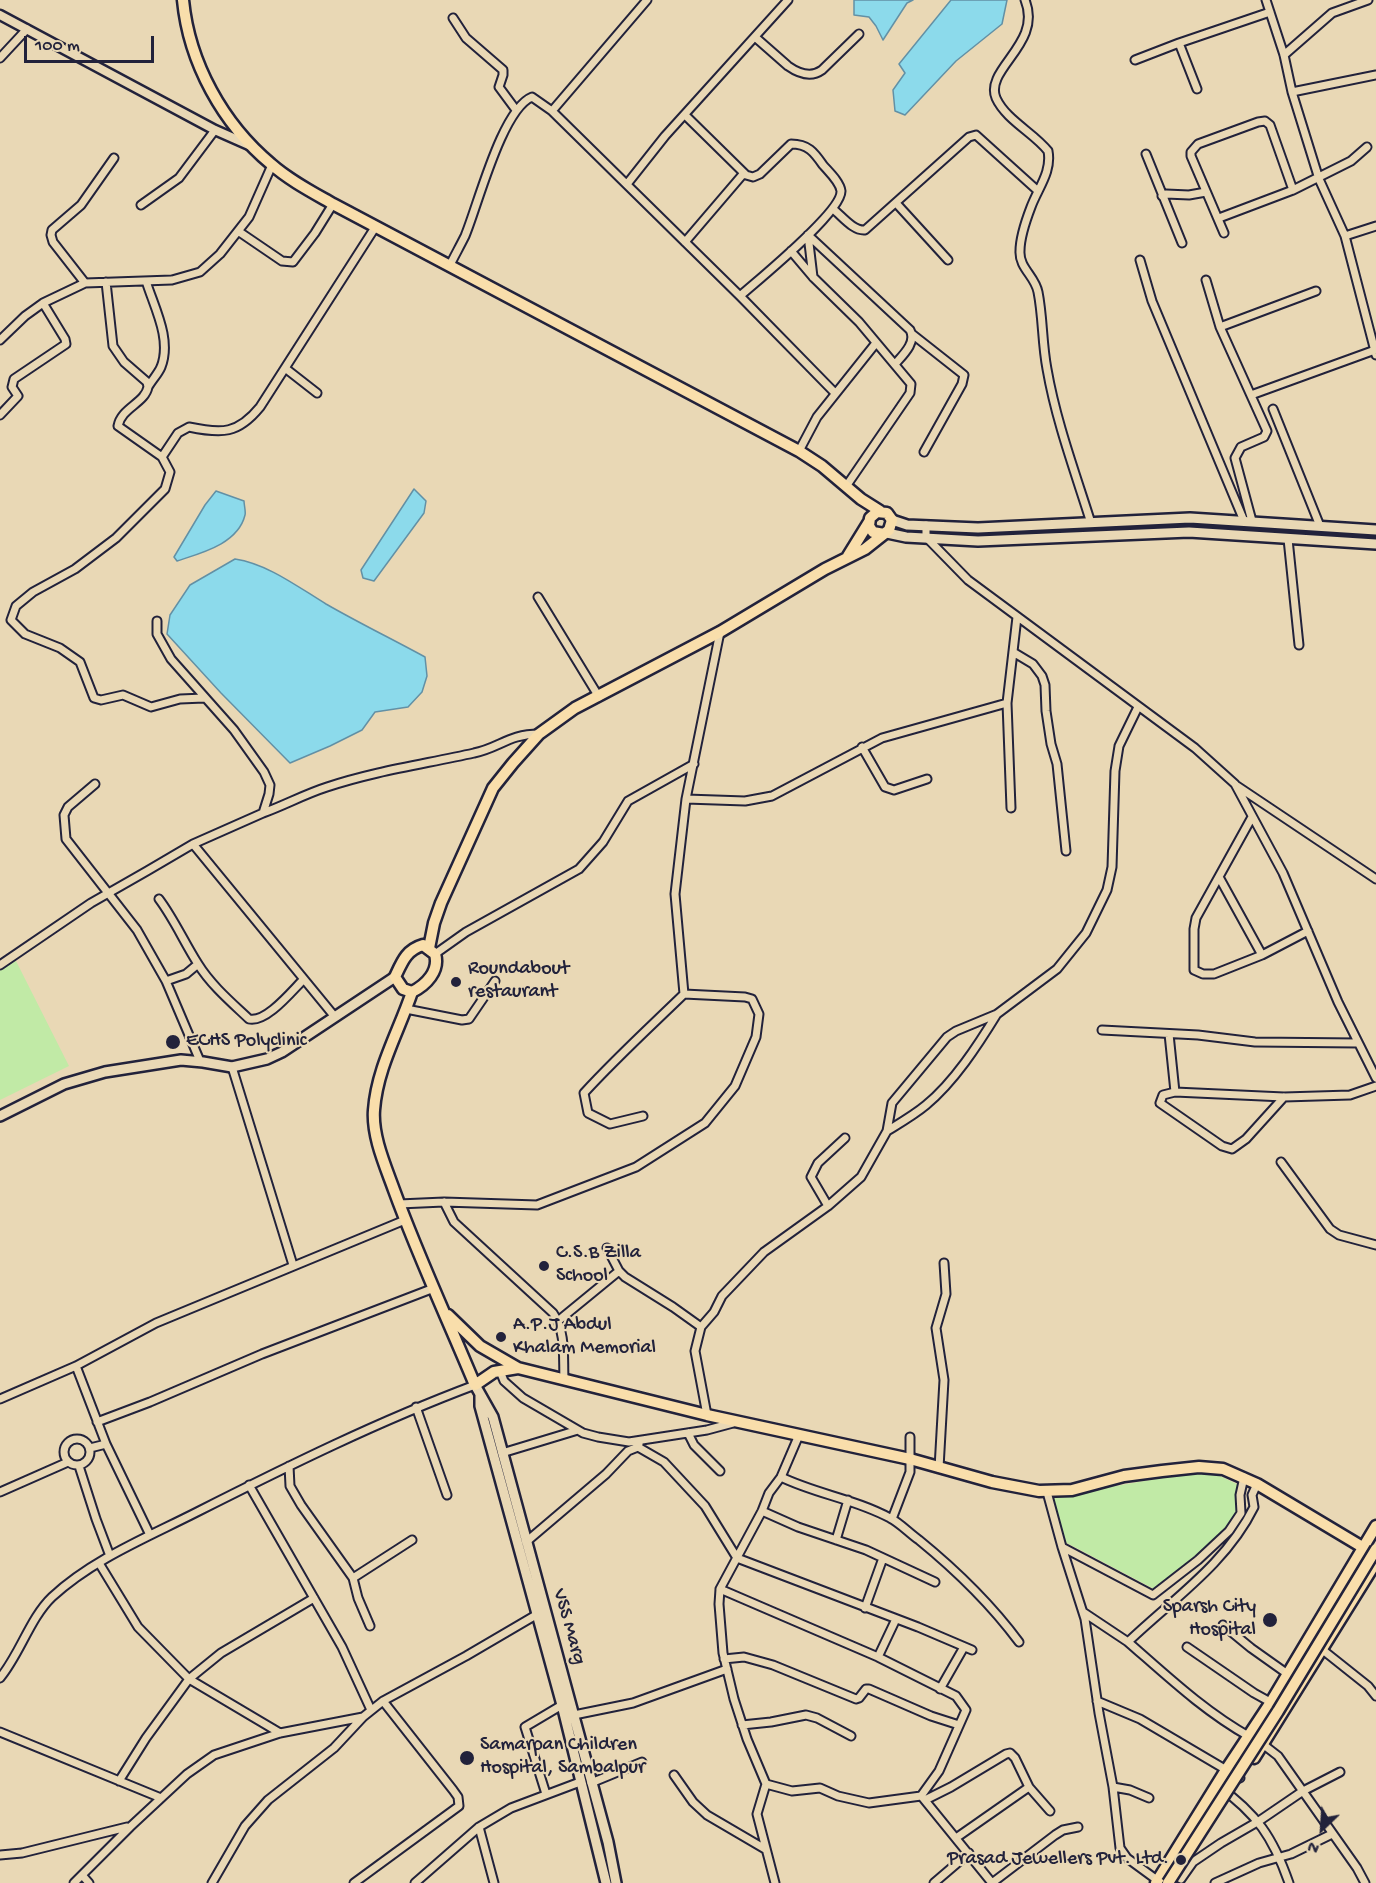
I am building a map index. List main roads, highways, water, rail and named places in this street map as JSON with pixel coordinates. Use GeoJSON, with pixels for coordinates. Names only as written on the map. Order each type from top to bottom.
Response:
{"type":"FeatureCollection","features":[{"type":"Feature","properties":{"kind":"main road"},"geometry":{"type":"LineString","coordinates":[[183,0],[189,31],[201,70],[218,102],[251,145],[272,165],[336,206],[800,451],[847,485],[861,500],[873,517],[873,532],[906,537],[978,541],[1190,532],[1376,544]]}},
{"type":"Feature","properties":{"kind":"main road"},"geometry":{"type":"LineString","coordinates":[[848,556],[873,517],[887,513],[892,520],[907,525],[978,528],[1190,518],[1376,530]]}},
{"type":"Feature","properties":{"kind":"main road"},"geometry":{"type":"LineString","coordinates":[[432,951],[434,923],[441,903],[493,788],[539,734],[575,708],[720,632],[848,556],[865,549],[891,527],[892,520]]}},
{"type":"Feature","properties":{"kind":"main road"},"geometry":{"type":"LineString","coordinates":[[0,1116],[64,1084],[105,1072],[181,1060],[232,1067],[267,1059],[282,1052],[395,977],[403,959],[414,947],[423,945],[432,951],[437,960],[435,971],[421,987],[412,992],[381,1074],[374,1113],[375,1128],[405,1220],[477,1390],[536,1615],[582,1776],[606,1883]]}},
{"type":"Feature","properties":{"kind":"main road"},"geometry":{"type":"LineString","coordinates":[[395,977],[403,989],[412,992]]}},
{"type":"Feature","properties":{"kind":"main road"},"geometry":{"type":"LineString","coordinates":[[446,1313],[480,1346],[518,1368],[740,1423],[910,1459],[1018,1487],[1043,1491],[1072,1490],[1139,1474],[1199,1467],[1222,1469],[1257,1484],[1364,1548]]}},
{"type":"Feature","properties":{"kind":"main road"},"geometry":{"type":"LineString","coordinates":[[477,1390],[494,1372],[518,1368]]}},
{"type":"Feature","properties":{"kind":"main road","name":"VSS Marg"},"geometry":{"type":"LineString","coordinates":[[477,1390],[493,1417],[574,1715],[582,1776],[591,1783],[608,1842],[616,1883]]}},
{"type":"Feature","properties":{"kind":"main road"},"geometry":{"type":"LineString","coordinates":[[1167,1881],[1164,1870],[1271,1702],[1376,1526]]}},
{"type":"Feature","properties":{"kind":"main road"},"geometry":{"type":"LineString","coordinates":[[1167,1881],[1278,1711],[1376,1551]]}},
{"type":"Feature","properties":{"kind":"main road"},"geometry":{"type":"LineString","coordinates":[[1167,1881],[1264,1743],[1376,1562]]}},
{"type":"Feature","properties":{"kind":"water"},"geometry":{"type":"Polygon","coordinates":[[[854,0],[913,0],[907,3],[883,40],[869,17],[854,15],[854,0]]]}},
{"type":"Feature","properties":{"kind":"water"},"geometry":{"type":"Polygon","coordinates":[[[951,0],[1007,0],[1002,24],[956,61],[905,115],[895,111],[893,90],[905,73],[899,64],[951,0]]]}},
{"type":"Feature","properties":{"kind":"water"},"geometry":{"type":"Polygon","coordinates":[[[414,489],[426,501],[424,513],[374,581],[363,578],[361,570],[414,489]]]}},
{"type":"Feature","properties":{"kind":"water"},"geometry":{"type":"Polygon","coordinates":[[[216,491],[244,501],[245,514],[241,525],[227,540],[217,546],[177,561],[174,557],[216,491]]]}},
{"type":"Feature","properties":{"kind":"water"},"geometry":{"type":"Polygon","coordinates":[[[235,559],[271,571],[338,611],[425,657],[427,676],[422,692],[408,707],[375,712],[362,730],[290,763],[167,634],[170,615],[190,585],[235,559]]]}},
{"type":"Feature","properties":{"kind":"place","name":"Roundabout restaurant"},"geometry":{"type":"Point","coordinates":[456,982]}},
{"type":"Feature","properties":{"kind":"place","name":"ECHS Polyclinic"},"geometry":{"type":"Point","coordinates":[173,1042]}},
{"type":"Feature","properties":{"kind":"place","name":"C.S.B Zilla School"},"geometry":{"type":"Point","coordinates":[544,1266]}},
{"type":"Feature","properties":{"kind":"place","name":"A.P.J Abdul Khalam Memorial"},"geometry":{"type":"Point","coordinates":[501,1337]}},
{"type":"Feature","properties":{"kind":"place","name":"Sparsh City Hospital"},"geometry":{"type":"Point","coordinates":[1270,1620]}},
{"type":"Feature","properties":{"kind":"place","name":"Samarpan Children Hospital, Sambalpur"},"geometry":{"type":"Point","coordinates":[467,1758]}},
{"type":"Feature","properties":{"kind":"place","name":"Prasad Jewellers Pvt. Ltd."},"geometry":{"type":"Point","coordinates":[1181,1860]}}]}
